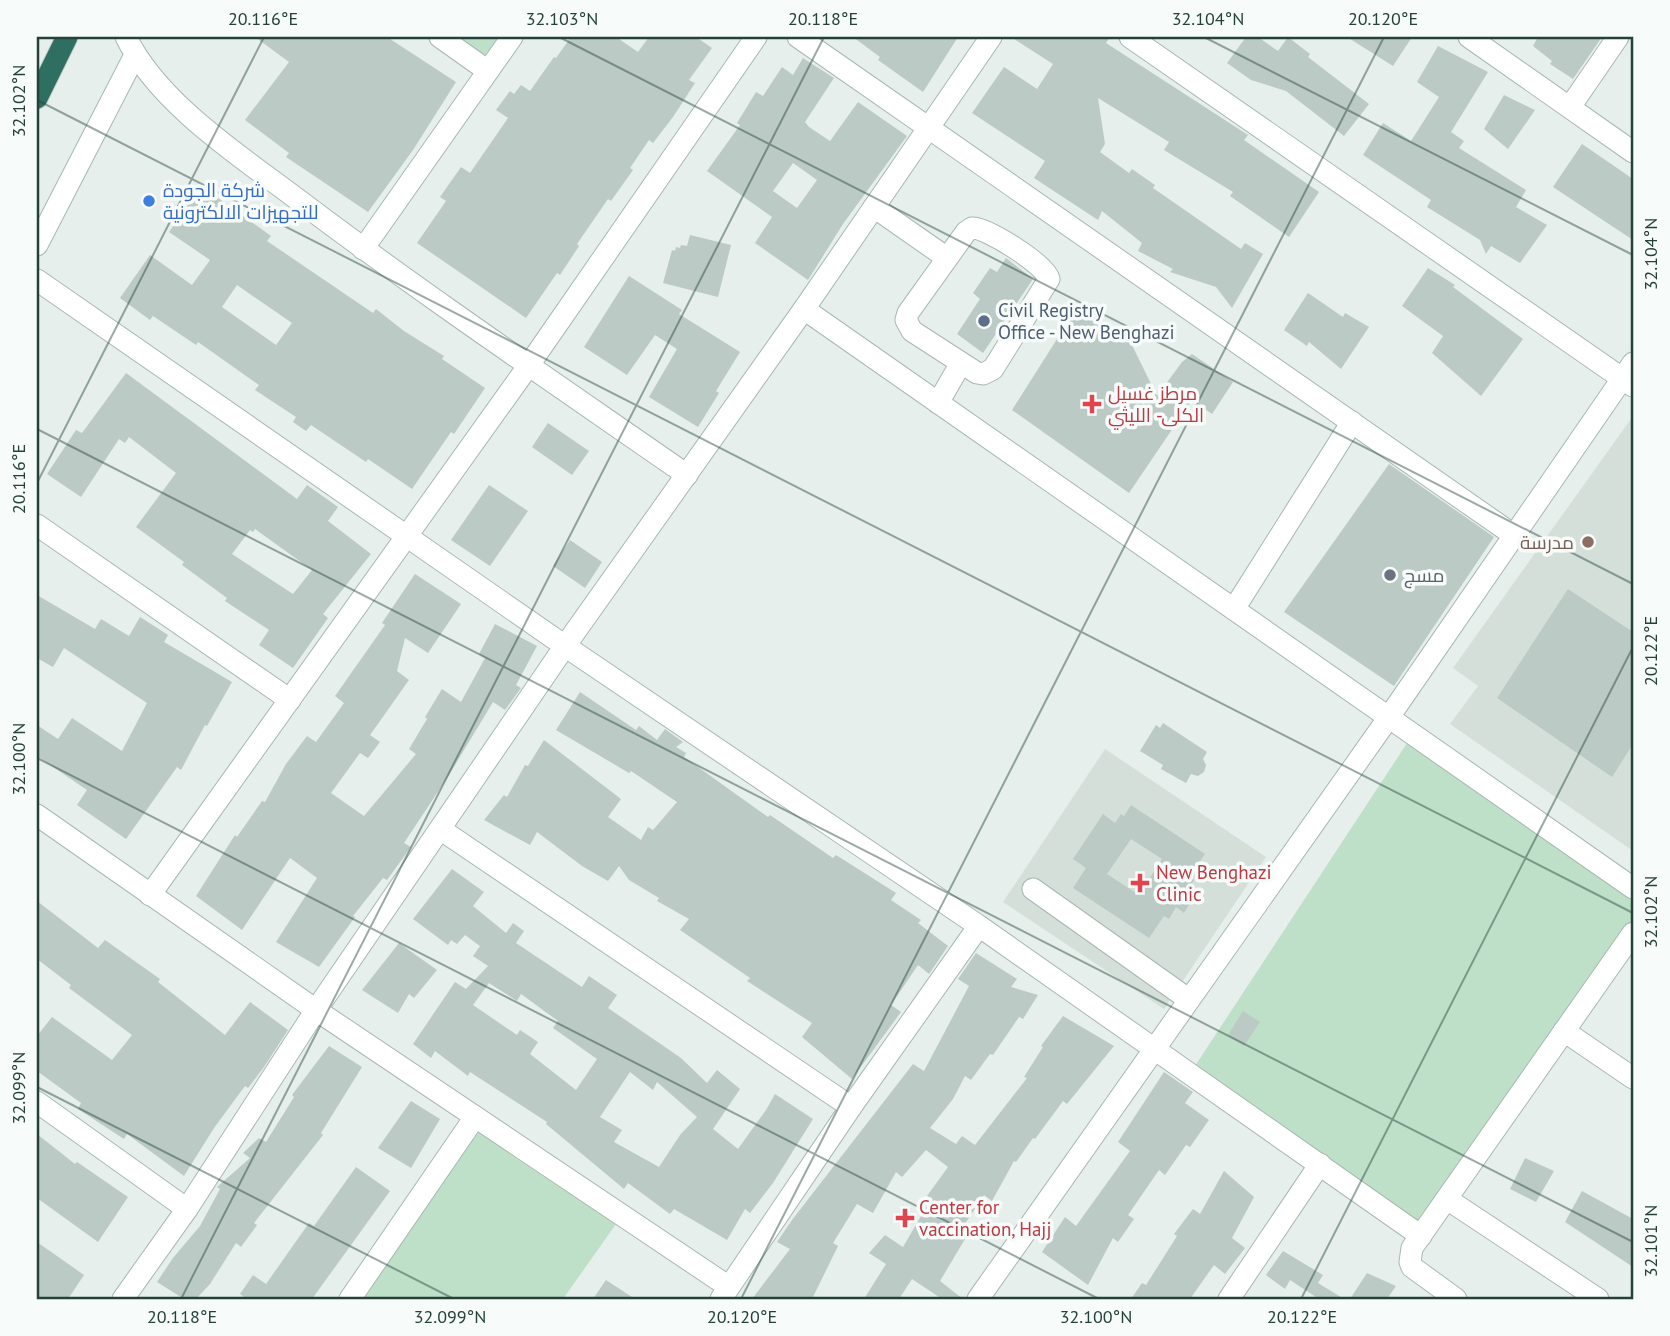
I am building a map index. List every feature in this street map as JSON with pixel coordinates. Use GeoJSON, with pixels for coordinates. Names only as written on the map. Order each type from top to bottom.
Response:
{"type":"FeatureCollection","features":[{"type":"Feature","properties":{"kind":"highway"},"geometry":{"type":"LineString","coordinates":[[37,98],[67,37]]}},
{"type":"Feature","properties":{"kind":"street"},"geometry":{"type":"LineString","coordinates":[[440,37],[488,71]]}},
{"type":"Feature","properties":{"kind":"street"},"geometry":{"type":"LineString","coordinates":[[363,248],[512,37]]}},
{"type":"Feature","properties":{"kind":"street"},"geometry":{"type":"LineString","coordinates":[[150,895],[529,365],[756,37]]}},
{"type":"Feature","properties":{"kind":"street"},"geometry":{"type":"LineString","coordinates":[[798,37],[1515,536]]}},
{"type":"Feature","properties":{"kind":"street"},"geometry":{"type":"LineString","coordinates":[[123,1299],[187,1209],[316,1010],[565,646],[804,309],[990,37]]}},
{"type":"Feature","properties":{"kind":"street"},"geometry":{"type":"LineString","coordinates":[[978,1299],[1630,376],[1130,37]]}},
{"type":"Feature","properties":{"kind":"street"},"geometry":{"type":"LineString","coordinates":[[1469,37],[1633,152]]}},
{"type":"Feature","properties":{"kind":"street"},"geometry":{"type":"LineString","coordinates":[[1570,107],[1618,37]]}},
{"type":"Feature","properties":{"kind":"street"},"geometry":{"type":"LineString","coordinates":[[37,245],[130,46],[170,95],[209,133],[363,248],[687,475]]}},
{"type":"Feature","properties":{"kind":"street"},"geometry":{"type":"LineString","coordinates":[[874,207],[947,258]]}},
{"type":"Feature","properties":{"kind":"street"},"geometry":{"type":"LineString","coordinates":[[978,228],[986,230],[1043,268],[1049,279],[993,369],[983,374],[977,373],[961,363],[912,331],[906,320],[908,313],[965,232],[978,228]]}},
{"type":"Feature","properties":{"kind":"street"},"geometry":{"type":"LineString","coordinates":[[37,280],[565,646],[979,926],[1421,1236]]}},
{"type":"Feature","properties":{"kind":"street"},"geometry":{"type":"LineString","coordinates":[[804,309],[1633,888]]}},
{"type":"Feature","properties":{"kind":"street"},"geometry":{"type":"LineString","coordinates":[[938,403],[961,363]]}},
{"type":"Feature","properties":{"kind":"street"},"geometry":{"type":"LineString","coordinates":[[1234,609],[1352,422]]}},
{"type":"Feature","properties":{"kind":"street"},"geometry":{"type":"LineString","coordinates":[[37,525],[290,701]]}},
{"type":"Feature","properties":{"kind":"street"},"geometry":{"type":"LineString","coordinates":[[37,815],[725,1293],[851,1107],[979,926]]}},
{"type":"Feature","properties":{"kind":"street"},"geometry":{"type":"LineString","coordinates":[[440,829],[851,1107]]}},
{"type":"Feature","properties":{"kind":"street"},"geometry":{"type":"LineString","coordinates":[[1033,889],[1188,999]]}},
{"type":"Feature","properties":{"kind":"street"},"geometry":{"type":"LineString","coordinates":[[1456,1299],[1412,1267],[1410,1254],[1633,933]]}},
{"type":"Feature","properties":{"kind":"street"},"geometry":{"type":"LineString","coordinates":[[1564,1031],[1633,1078]]}},
{"type":"Feature","properties":{"kind":"street"},"geometry":{"type":"LineString","coordinates":[[37,1102],[187,1209]]}},
{"type":"Feature","properties":{"kind":"street"},"geometry":{"type":"LineString","coordinates":[[350,1299],[475,1117]]}},
{"type":"Feature","properties":{"kind":"street"},"geometry":{"type":"LineString","coordinates":[[1229,1299],[1320,1164]]}},
{"type":"Feature","properties":{"kind":"street"},"geometry":{"type":"LineString","coordinates":[[1447,1199],[1598,1299]]}},
{"type":"Feature","properties":{"kind":"shaded area","name":"مدرسة"},"geometry":{"type":"Polygon","coordinates":[[[1633,416],[1633,851],[1450,724],[1478,686],[1453,668],[1633,416]]]}},
{"type":"Feature","properties":{"kind":"shaded area"},"geometry":{"type":"Polygon","coordinates":[[[1105,749],[1266,857],[1164,1009],[1003,902],[1105,749]]]}},
{"type":"Feature","properties":{"kind":"green space"},"geometry":{"type":"Polygon","coordinates":[[[442,37],[516,37],[491,72],[442,37]]]}},
{"type":"Feature","properties":{"kind":"green space"},"geometry":{"type":"Polygon","coordinates":[[[1415,731],[1633,881],[1633,920],[1421,1232],[1193,1069],[1415,731]]]}},
{"type":"Feature","properties":{"kind":"green space"},"geometry":{"type":"Polygon","coordinates":[[[475,1118],[621,1217],[563,1299],[351,1299],[475,1118]]]}},
{"type":"Feature","properties":{"kind":"building"},"geometry":{"type":"Polygon","coordinates":[[[255,37],[387,37],[456,82],[413,150],[368,212],[286,157],[289,153],[245,120],[289,62],[255,37]]]}},
{"type":"Feature","properties":{"kind":"building"},"geometry":{"type":"Polygon","coordinates":[[[571,37],[616,37],[638,52],[649,37],[696,37],[712,48],[689,80],[695,83],[673,117],[653,143],[649,140],[630,168],[633,170],[611,201],[608,199],[577,244],[579,246],[560,275],[557,273],[526,318],[417,243],[446,201],[440,197],[461,167],[470,173],[508,118],[496,110],[510,91],[514,94],[521,85],[530,91],[571,37]]]}},
{"type":"Feature","properties":{"kind":"building"},"geometry":{"type":"Polygon","coordinates":[[[853,37],[958,37],[923,92],[878,60],[880,57],[853,37]]]}},
{"type":"Feature","properties":{"kind":"building"},"geometry":{"type":"Polygon","coordinates":[[[1011,37],[1110,37],[1106,43],[1248,135],[1244,140],[1319,192],[1289,237],[1230,196],[1233,192],[1164,150],[1169,142],[1098,98],[1105,144],[1100,152],[1129,173],[1132,169],[1155,185],[1153,188],[1241,249],[1245,243],[1263,254],[1232,308],[1216,287],[1170,272],[1173,269],[1138,251],[1142,243],[1102,211],[1098,220],[1034,178],[1045,161],[972,113],[1004,67],[1037,89],[1053,64],[1011,37]]]}},
{"type":"Feature","properties":{"kind":"building"},"geometry":{"type":"Polygon","coordinates":[[[1246,37],[1258,37],[1278,51],[1288,37],[1310,54],[1308,57],[1369,104],[1344,136],[1286,91],[1251,80],[1227,63],[1246,37]]]}},
{"type":"Feature","properties":{"kind":"building"},"geometry":{"type":"Polygon","coordinates":[[[1347,37],[1412,37],[1393,66],[1347,37]]]}},
{"type":"Feature","properties":{"kind":"building"},"geometry":{"type":"Polygon","coordinates":[[[1538,37],[1602,37],[1573,79],[1550,64],[1552,61],[1533,46],[1538,37]]]}},
{"type":"Feature","properties":{"kind":"building"},"geometry":{"type":"Polygon","coordinates":[[[1438,46],[1488,72],[1451,132],[1464,141],[1459,148],[1526,190],[1516,207],[1547,225],[1520,263],[1491,246],[1486,254],[1480,240],[1427,207],[1431,200],[1363,155],[1383,123],[1411,141],[1439,97],[1417,82],[1438,46]]]}},
{"type":"Feature","properties":{"kind":"building"},"geometry":{"type":"Polygon","coordinates":[[[803,58],[834,78],[805,122],[830,141],[858,102],[907,136],[843,224],[808,280],[755,243],[772,217],[707,171],[740,125],[737,123],[756,92],[763,96],[782,67],[793,75],[803,58]],[[793,163],[773,191],[797,208],[817,180],[793,163]]]}},
{"type":"Feature","properties":{"kind":"building"},"geometry":{"type":"Polygon","coordinates":[[[1504,95],[1535,110],[1508,149],[1484,129],[1504,95]]]}},
{"type":"Feature","properties":{"kind":"building"},"geometry":{"type":"Polygon","coordinates":[[[1582,144],[1633,179],[1633,240],[1553,187],[1582,144]]]}},
{"type":"Feature","properties":{"kind":"building"},"geometry":{"type":"Polygon","coordinates":[[[201,186],[271,236],[267,241],[373,313],[376,309],[485,388],[412,489],[311,425],[306,431],[293,422],[296,417],[255,390],[259,385],[198,342],[196,345],[153,316],[150,320],[120,298],[150,255],[192,285],[210,260],[169,232],[201,186]],[[237,285],[222,307],[276,345],[292,323],[237,285]]]}},
{"type":"Feature","properties":{"kind":"building"},"geometry":{"type":"Polygon","coordinates":[[[690,235],[731,245],[718,297],[663,283],[672,250],[675,251],[676,247],[680,248],[681,245],[687,246],[690,235]]]}},
{"type":"Feature","properties":{"kind":"building"},"geometry":{"type":"Polygon","coordinates":[[[1006,258],[1033,279],[983,353],[957,334],[980,299],[973,293],[990,268],[997,272],[1006,258]]]}},
{"type":"Feature","properties":{"kind":"building"},"geometry":{"type":"Polygon","coordinates":[[[1428,268],[1455,285],[1453,287],[1523,339],[1481,396],[1432,353],[1443,336],[1402,306],[1428,268]]]}},
{"type":"Feature","properties":{"kind":"building"},"geometry":{"type":"Polygon","coordinates":[[[629,276],[682,310],[679,314],[740,352],[698,427],[649,397],[677,349],[655,335],[627,375],[584,347],[629,276]]]}},
{"type":"Feature","properties":{"kind":"building"},"geometry":{"type":"Polygon","coordinates":[[[1308,293],[1343,317],[1345,313],[1369,327],[1341,369],[1309,342],[1307,346],[1284,330],[1308,293]]]}},
{"type":"Feature","properties":{"kind":"building","name":"مرطز غسيل الكلى- الليثي"},"geometry":{"type":"Polygon","coordinates":[[[1078,306],[1128,337],[1157,396],[1182,362],[1192,354],[1233,382],[1212,414],[1192,400],[1129,493],[1012,410],[1078,306]]]}},
{"type":"Feature","properties":{"kind":"building"},"geometry":{"type":"Polygon","coordinates":[[[126,373],[297,499],[307,485],[338,507],[328,521],[371,554],[323,614],[328,618],[293,668],[259,645],[269,630],[225,601],[227,598],[182,565],[184,562],[136,527],[176,473],[129,437],[125,443],[119,439],[81,497],[47,474],[76,430],[82,433],[126,373]],[[255,529],[253,532],[250,530],[232,554],[293,594],[312,570],[255,529]]]}},
{"type":"Feature","properties":{"kind":"building"},"geometry":{"type":"Polygon","coordinates":[[[548,423],[589,451],[572,475],[532,447],[548,423]]]}},
{"type":"Feature","properties":{"kind":"building","name":"مسج"},"geometry":{"type":"Polygon","coordinates":[[[1389,464],[1494,537],[1394,686],[1284,612],[1389,464]]]}},
{"type":"Feature","properties":{"kind":"building"},"geometry":{"type":"Polygon","coordinates":[[[489,485],[528,511],[490,566],[451,540],[489,485]]]}},
{"type":"Feature","properties":{"kind":"building"},"geometry":{"type":"Polygon","coordinates":[[[570,540],[602,562],[585,588],[553,566],[570,540]]]}},
{"type":"Feature","properties":{"kind":"building"},"geometry":{"type":"Polygon","coordinates":[[[415,574],[461,604],[428,653],[405,638],[397,671],[409,680],[370,735],[380,742],[368,758],[360,753],[331,793],[364,816],[416,754],[409,749],[442,689],[461,702],[485,658],[479,654],[495,624],[537,646],[516,685],[521,688],[505,710],[493,702],[404,843],[411,847],[387,880],[383,878],[353,916],[355,917],[319,967],[276,942],[317,878],[290,858],[242,930],[196,896],[235,835],[237,837],[262,801],[265,802],[286,764],[307,736],[316,742],[344,703],[335,696],[385,625],[382,623],[415,574]]]}},
{"type":"Feature","properties":{"kind":"building"},"geometry":{"type":"Polygon","coordinates":[[[1568,589],[1633,632],[1633,744],[1612,777],[1497,698],[1568,589]]]}},
{"type":"Feature","properties":{"kind":"building"},"geometry":{"type":"Polygon","coordinates":[[[37,595],[95,629],[101,619],[129,636],[140,617],[168,635],[164,642],[232,682],[181,770],[177,767],[126,839],[77,805],[87,790],[37,756],[37,725],[58,739],[72,718],[122,751],[147,703],[64,648],[53,667],[37,658],[37,595]]]}},
{"type":"Feature","properties":{"kind":"building"},"geometry":{"type":"Polygon","coordinates":[[[580,692],[636,730],[639,726],[657,740],[665,729],[683,742],[676,747],[686,753],[684,757],[768,817],[770,815],[833,858],[836,855],[896,893],[891,900],[921,920],[918,923],[948,946],[929,974],[918,965],[891,1005],[901,1012],[852,1079],[802,1037],[812,1023],[747,981],[750,978],[680,930],[689,919],[657,901],[659,898],[629,880],[619,866],[608,881],[582,866],[537,832],[530,845],[484,820],[504,795],[507,797],[525,765],[528,766],[544,740],[621,799],[608,817],[641,840],[648,827],[653,830],[677,802],[631,771],[629,773],[556,730],[580,692]]]}},
{"type":"Feature","properties":{"kind":"building"},"geometry":{"type":"Polygon","coordinates":[[[1163,723],[1207,752],[1203,759],[1206,765],[1204,772],[1198,776],[1191,774],[1186,783],[1161,769],[1163,765],[1140,751],[1156,725],[1160,728],[1163,723]]]}},
{"type":"Feature","properties":{"kind":"building"},"geometry":{"type":"Polygon","coordinates":[[[1131,805],[1205,854],[1189,877],[1194,880],[1186,892],[1193,898],[1184,913],[1176,907],[1169,919],[1164,916],[1149,938],[1073,888],[1086,868],[1073,859],[1103,814],[1115,823],[1121,814],[1124,816],[1131,805]],[[1131,839],[1107,874],[1139,895],[1162,859],[1131,839]]]}},
{"type":"Feature","properties":{"kind":"building"},"geometry":{"type":"Polygon","coordinates":[[[452,869],[484,892],[473,906],[506,933],[513,923],[524,931],[516,943],[582,987],[589,976],[617,995],[608,1008],[681,1058],[707,1083],[717,1070],[740,1089],[713,1129],[738,1149],[775,1094],[813,1119],[773,1183],[750,1213],[745,1209],[727,1240],[674,1209],[670,1214],[628,1183],[624,1189],[546,1124],[547,1122],[470,1072],[468,1076],[435,1051],[431,1058],[413,1044],[455,982],[466,989],[488,966],[473,956],[480,946],[465,935],[457,944],[451,940],[448,945],[413,919],[452,869]],[[489,983],[473,1005],[517,1035],[520,1030],[538,1042],[530,1054],[576,1090],[597,1059],[553,1028],[558,1021],[521,994],[517,1001],[489,983]],[[630,1072],[600,1117],[622,1130],[614,1142],[659,1167],[680,1135],[697,1117],[657,1082],[653,1090],[630,1072]]]}},
{"type":"Feature","properties":{"kind":"building"},"geometry":{"type":"Polygon","coordinates":[[[37,901],[98,948],[105,940],[160,979],[158,982],[225,1035],[250,1002],[288,1030],[264,1067],[248,1088],[245,1086],[214,1128],[184,1176],[127,1134],[124,1139],[78,1109],[81,1103],[37,1071],[37,1036],[52,1017],[112,1060],[132,1035],[69,988],[71,985],[37,959],[37,901]]]}},
{"type":"Feature","properties":{"kind":"building"},"geometry":{"type":"Polygon","coordinates":[[[399,943],[437,970],[414,998],[409,994],[398,1013],[362,990],[399,943]]]}},
{"type":"Feature","properties":{"kind":"building"},"geometry":{"type":"Polygon","coordinates":[[[976,953],[1017,979],[1011,987],[1038,995],[1023,1019],[1019,1017],[993,1055],[990,1054],[971,1080],[965,1076],[953,1099],[930,1128],[956,1144],[962,1136],[975,1145],[1027,1078],[1024,1077],[1043,1047],[1041,1046],[1063,1016],[1114,1046],[1067,1104],[1063,1101],[1035,1139],[1033,1138],[1016,1162],[1014,1161],[992,1201],[984,1195],[961,1230],[968,1234],[940,1281],[963,1299],[942,1299],[912,1279],[899,1299],[864,1299],[886,1264],[869,1253],[885,1235],[903,1247],[931,1199],[927,1196],[948,1167],[926,1150],[902,1177],[896,1172],[873,1213],[857,1204],[833,1243],[838,1246],[812,1299],[752,1299],[790,1249],[777,1242],[792,1220],[913,1064],[924,1071],[969,986],[958,979],[976,953]]]}},
{"type":"Feature","properties":{"kind":"building"},"geometry":{"type":"Polygon","coordinates":[[[1243,1011],[1260,1022],[1244,1046],[1228,1035],[1243,1011]]]}},
{"type":"Feature","properties":{"kind":"building"},"geometry":{"type":"Polygon","coordinates":[[[329,1046],[362,1067],[321,1133],[323,1135],[254,1223],[257,1225],[241,1247],[236,1243],[210,1284],[196,1299],[184,1299],[157,1282],[200,1226],[220,1189],[217,1187],[250,1158],[243,1153],[259,1138],[266,1142],[294,1097],[292,1095],[329,1046]]]}},
{"type":"Feature","properties":{"kind":"building"},"geometry":{"type":"Polygon","coordinates":[[[1164,1072],[1193,1092],[1185,1103],[1209,1120],[1190,1147],[1186,1145],[1165,1175],[1159,1170],[1128,1215],[1134,1219],[1118,1242],[1113,1238],[1088,1285],[1042,1252],[1065,1217],[1076,1226],[1130,1151],[1118,1142],[1164,1072]]]}},
{"type":"Feature","properties":{"kind":"building"},"geometry":{"type":"Polygon","coordinates":[[[411,1101],[440,1119],[411,1168],[378,1148],[411,1101]]]}},
{"type":"Feature","properties":{"kind":"building"},"geometry":{"type":"Polygon","coordinates":[[[37,1134],[75,1164],[77,1162],[128,1197],[98,1242],[37,1198],[37,1134]]]}},
{"type":"Feature","properties":{"kind":"building"},"geometry":{"type":"Polygon","coordinates":[[[1525,1158],[1554,1171],[1536,1202],[1510,1189],[1525,1158]]]}},
{"type":"Feature","properties":{"kind":"building"},"geometry":{"type":"Polygon","coordinates":[[[356,1167],[390,1191],[312,1299],[247,1299],[240,1294],[253,1275],[266,1284],[309,1223],[314,1226],[356,1167]]]}},
{"type":"Feature","properties":{"kind":"building"},"geometry":{"type":"Polygon","coordinates":[[[1224,1171],[1254,1197],[1232,1238],[1245,1248],[1225,1274],[1214,1265],[1190,1299],[1131,1299],[1142,1283],[1146,1285],[1177,1236],[1174,1234],[1193,1209],[1200,1214],[1224,1171]]]}},
{"type":"Feature","properties":{"kind":"building"},"geometry":{"type":"Polygon","coordinates":[[[1582,1191],[1633,1219],[1633,1267],[1565,1222],[1582,1191]]]}},
{"type":"Feature","properties":{"kind":"building"},"geometry":{"type":"Polygon","coordinates":[[[37,1242],[84,1275],[68,1299],[37,1299],[37,1242]]]}},
{"type":"Feature","properties":{"kind":"building"},"geometry":{"type":"Polygon","coordinates":[[[1283,1251],[1323,1275],[1318,1283],[1344,1299],[1319,1299],[1290,1280],[1285,1289],[1266,1275],[1283,1251]]]}},
{"type":"Feature","properties":{"kind":"building"},"geometry":{"type":"Polygon","coordinates":[[[1367,1273],[1396,1286],[1387,1299],[1350,1299],[1367,1273]]]}},
{"type":"Feature","properties":{"kind":"building"},"geometry":{"type":"Polygon","coordinates":[[[606,1280],[635,1299],[593,1299],[606,1280]]]}},
{"type":"Feature","properties":{"kind":"place","name":"شركة الجودة للتجهيزات الالكترونية"},"geometry":{"type":"Point","coordinates":[149,201]}},
{"type":"Feature","properties":{"kind":"place","name":"Civil Registry Office - New Benghazi"},"geometry":{"type":"Point","coordinates":[984,321]}},
{"type":"Feature","properties":{"kind":"place","name":"مرطز غسيل الكلى- الليثي"},"geometry":{"type":"Point","coordinates":[1092,404]}},
{"type":"Feature","properties":{"kind":"place","name":"مدرسة"},"geometry":{"type":"Point","coordinates":[1588,542]}},
{"type":"Feature","properties":{"kind":"place","name":"مسج"},"geometry":{"type":"Point","coordinates":[1390,575]}},
{"type":"Feature","properties":{"kind":"place","name":"New Benghazi Clinic"},"geometry":{"type":"Point","coordinates":[1140,883]}},
{"type":"Feature","properties":{"kind":"place","name":"Center for vaccination, Hajj"},"geometry":{"type":"Point","coordinates":[905,1218]}}]}
